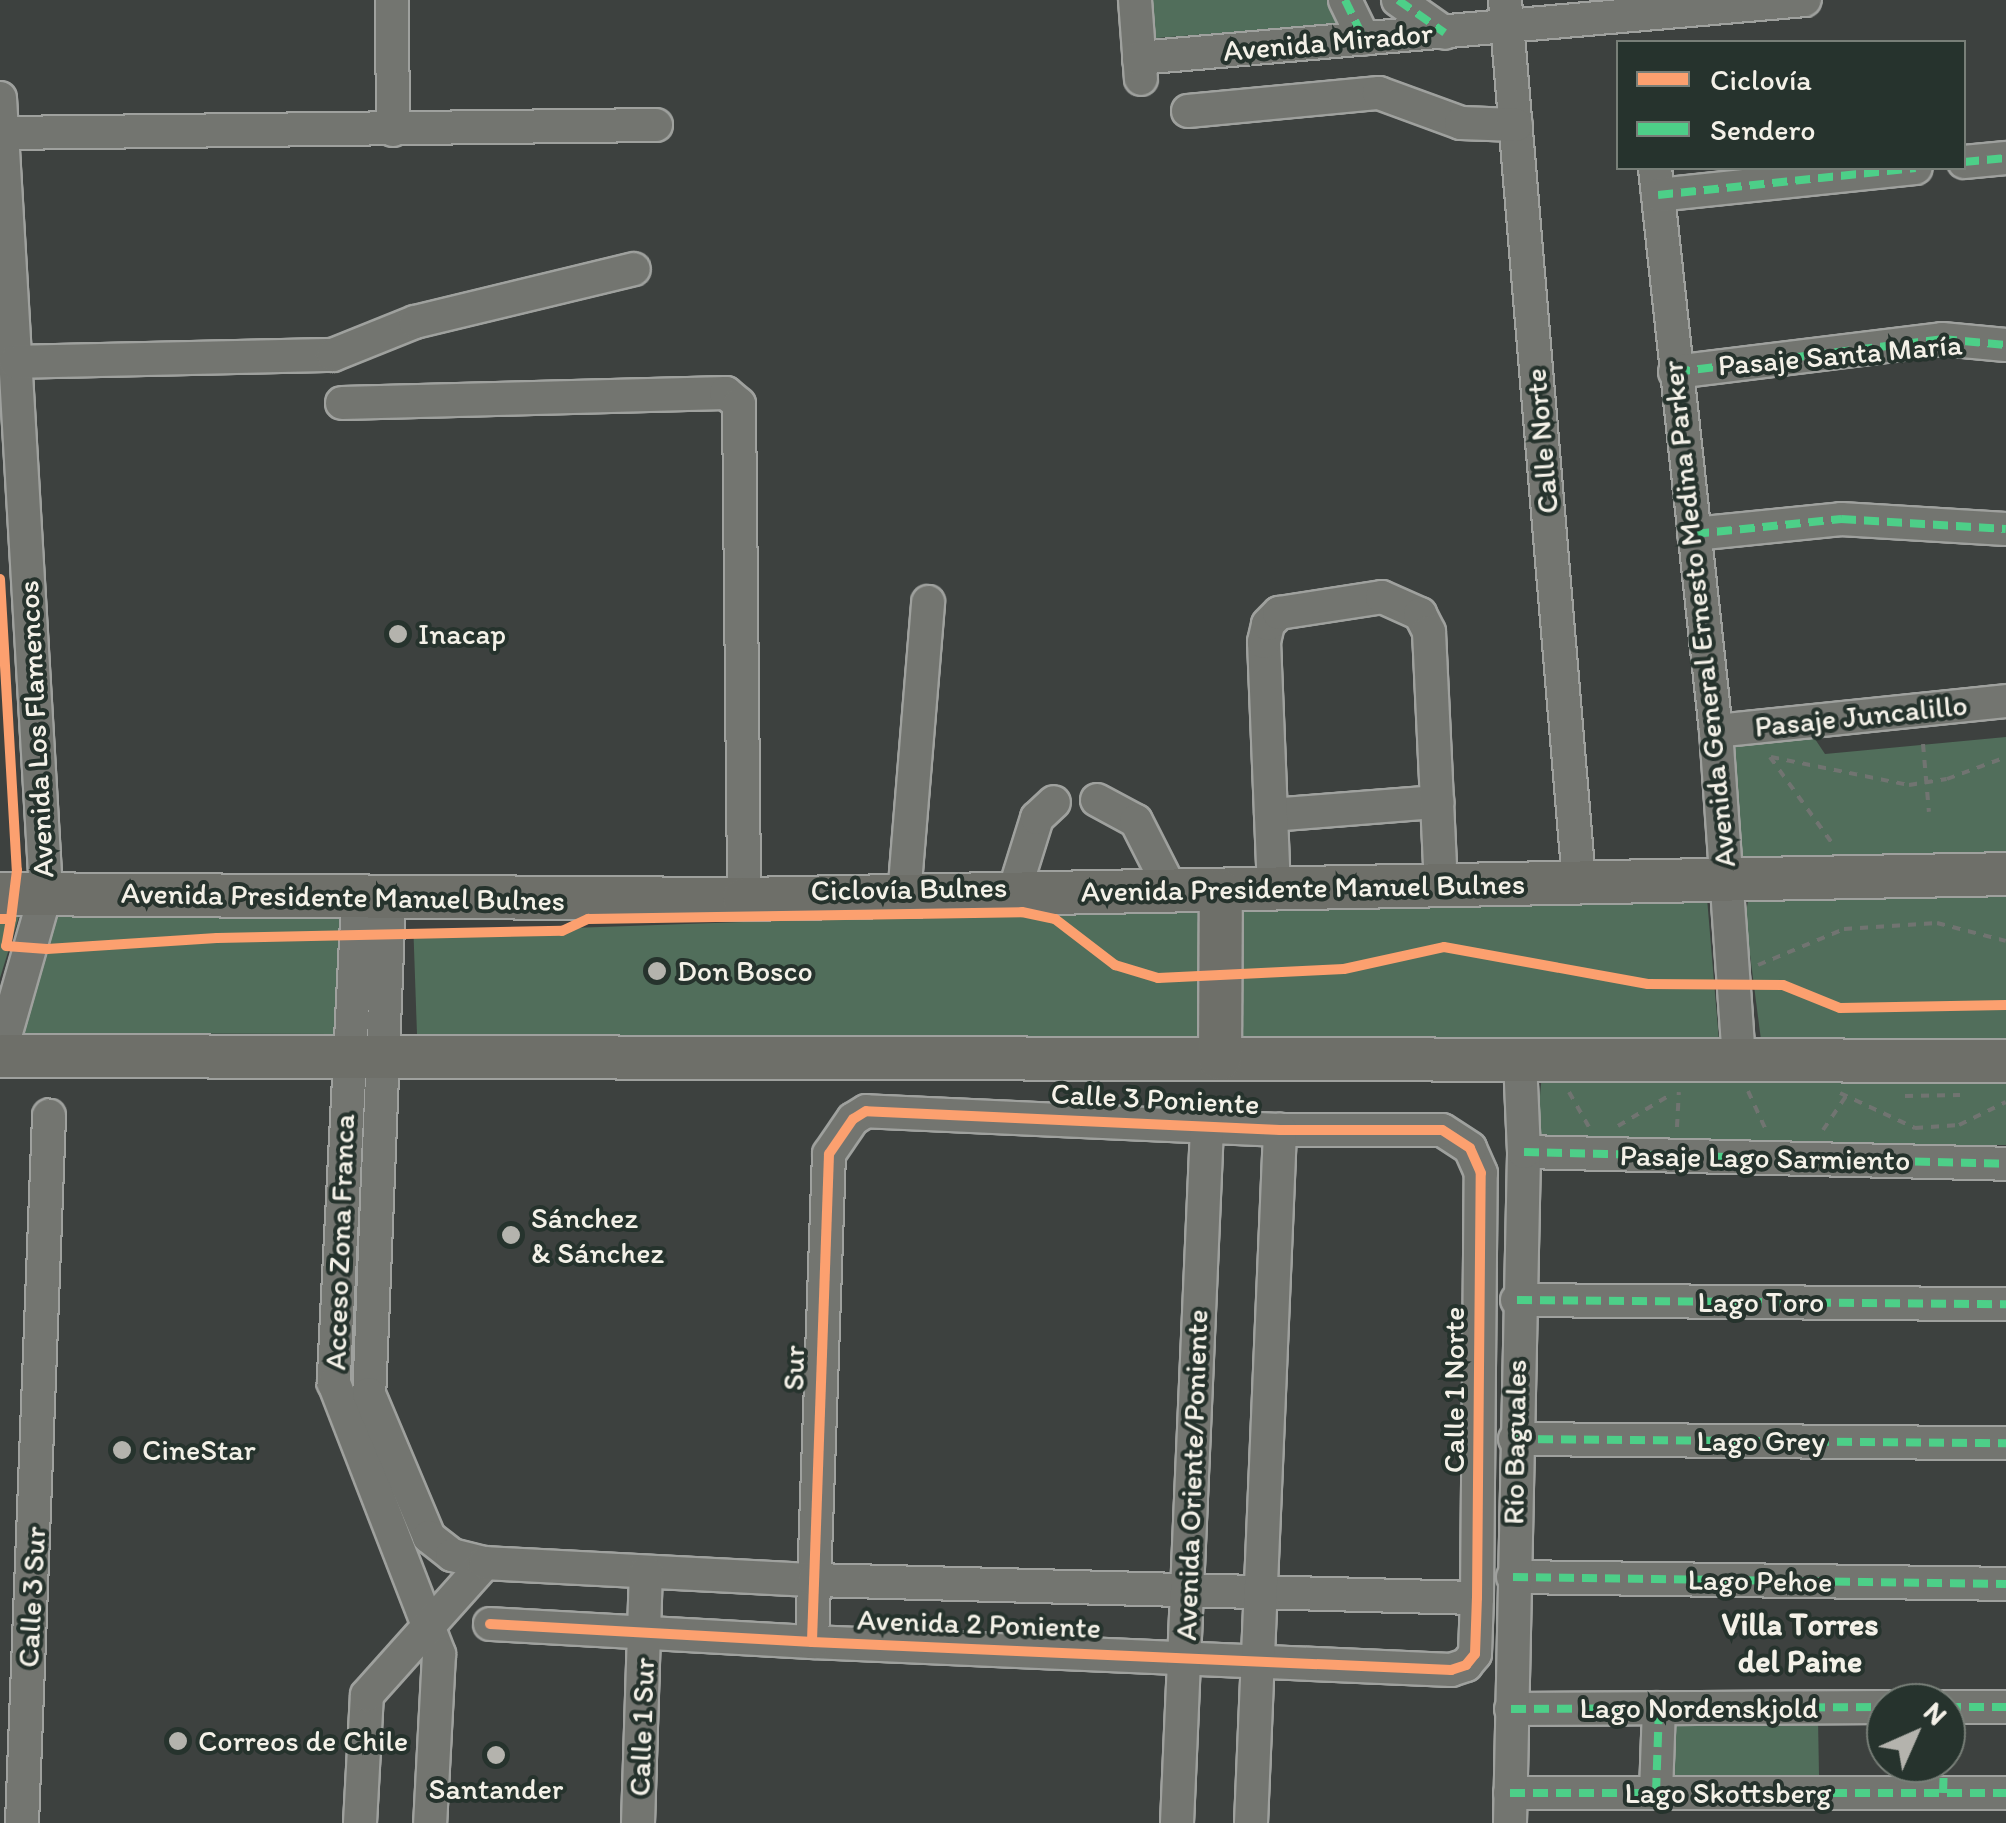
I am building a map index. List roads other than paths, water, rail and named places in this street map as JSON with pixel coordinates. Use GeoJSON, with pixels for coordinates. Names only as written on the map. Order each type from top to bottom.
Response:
{"type":"FeatureCollection","features":[{"type":"Feature","properties":{"kind":"main road","name":"Avenida Presidente Manuel Bulnes"},"geometry":{"type":"LineString","coordinates":[[0,894],[373,900],[744,899],[2006,874]]}},
{"type":"Feature","properties":{"kind":"main road"},"geometry":{"type":"LineString","coordinates":[[1220,1059],[1222,891]]}},
{"type":"Feature","properties":{"kind":"main road"},"geometry":{"type":"LineString","coordinates":[[0,1055],[1220,1059],[1740,1069],[2006,1061]]}},
{"type":"Feature","properties":{"kind":"street"},"geometry":{"type":"LineString","coordinates":[[392,0],[393,130]]}},
{"type":"Feature","properties":{"kind":"street","name":"Avenida Mirador"},"geometry":{"type":"LineString","coordinates":[[1135,0],[1140,68],[1364,39],[1445,33],[1510,18],[1641,20],[1804,0]]}},
{"type":"Feature","properties":{"kind":"street"},"geometry":{"type":"LineString","coordinates":[[1345,0],[1364,39]]}},
{"type":"Feature","properties":{"kind":"street"},"geometry":{"type":"LineString","coordinates":[[1398,0],[1445,33]]}},
{"type":"Feature","properties":{"kind":"street","name":"Calle Norte"},"geometry":{"type":"LineString","coordinates":[[1510,18],[1579,882]]}},
{"type":"Feature","properties":{"kind":"street"},"geometry":{"type":"LineString","coordinates":[[1188,111],[1379,93],[1460,123],[1516,125]]}},
{"type":"Feature","properties":{"kind":"street","name":"Avenida Los Flamencos"},"geometry":{"type":"LineString","coordinates":[[0,98],[46,892],[0,1055]]}},
{"type":"Feature","properties":{"kind":"street"},"geometry":{"type":"LineString","coordinates":[[2,134],[656,124]]}},
{"type":"Feature","properties":{"kind":"street"},"geometry":{"type":"LineString","coordinates":[[1966,162],[2006,158]]}},
{"type":"Feature","properties":{"kind":"street"},"geometry":{"type":"LineString","coordinates":[[1657,181],[1876,170]]}},
{"type":"Feature","properties":{"kind":"street","name":"Avenida General Ernesto Medina Parker"},"geometry":{"type":"LineString","coordinates":[[1657,181],[1716,730],[1725,882],[1748,960],[1740,1069]]}},
{"type":"Feature","properties":{"kind":"street"},"geometry":{"type":"LineString","coordinates":[[15,362],[333,356],[415,322],[634,270]]}},
{"type":"Feature","properties":{"kind":"street","name":"Pasaje Santa María"},"geometry":{"type":"LineString","coordinates":[[1675,372],[1942,340],[2006,345]]}},
{"type":"Feature","properties":{"kind":"street"},"geometry":{"type":"LineString","coordinates":[[342,402],[726,393],[739,404],[744,899]]}},
{"type":"Feature","properties":{"kind":"street"},"geometry":{"type":"LineString","coordinates":[[1694,534],[1841,518],[2006,529]]}},
{"type":"Feature","properties":{"kind":"street"},"geometry":{"type":"LineString","coordinates":[[1274,890],[1268,624],[1279,613],[1382,597],[1420,614],[1429,632],[1441,886]]}},
{"type":"Feature","properties":{"kind":"street"},"geometry":{"type":"LineString","coordinates":[[904,896],[928,602]]}},
{"type":"Feature","properties":{"kind":"street","name":"Pasaje Juncalillo"},"geometry":{"type":"LineString","coordinates":[[1716,730],[2006,701]]}},
{"type":"Feature","properties":{"kind":"street"},"geometry":{"type":"LineString","coordinates":[[1097,800],[1136,821],[1172,892]]}},
{"type":"Feature","properties":{"kind":"street"},"geometry":{"type":"LineString","coordinates":[[1012,894],[1037,818],[1054,802]]}},
{"type":"Feature","properties":{"kind":"street"},"geometry":{"type":"LineString","coordinates":[[1270,816],[1437,802]]}},
{"type":"Feature","properties":{"kind":"street","name":"Acceso Zona Franca"},"geometry":{"type":"LineString","coordinates":[[373,900],[366,1057],[334,1383],[439,1654],[430,1823]]}},
{"type":"Feature","properties":{"kind":"street","name":"Acceso Zona Franca"},"geometry":{"type":"LineString","coordinates":[[366,1057],[370,1394],[429,1537],[452,1555],[485,1563]]}},
{"type":"Feature","properties":{"kind":"street","name":"Río Baguales"},"geometry":{"type":"LineString","coordinates":[[1510,1808],[1517,1300],[1524,1152],[1520,1062]]}},
{"type":"Feature","properties":{"kind":"street","name":"Calle 3 Poniente"},"geometry":{"type":"LineString","coordinates":[[866,1111],[1280,1130],[1442,1130]]}},
{"type":"Feature","properties":{"kind":"street","name":"Sur"},"geometry":{"type":"LineString","coordinates":[[812,1642],[829,1154],[842,1130],[866,1111]]}},
{"type":"Feature","properties":{"kind":"street","name":"Calle 3 Sur"},"geometry":{"type":"LineString","coordinates":[[22,1823],[49,1116]]}},
{"type":"Feature","properties":{"kind":"street","name":"Avenida Oriente/Poniente"},"geometry":{"type":"LineString","coordinates":[[1177,1823],[1207,1127]]}},
{"type":"Feature","properties":{"kind":"street"},"geometry":{"type":"LineString","coordinates":[[1251,1823],[1280,1130]]}},
{"type":"Feature","properties":{"kind":"street","name":"Calle 1 Norte"},"geometry":{"type":"LineString","coordinates":[[1442,1130],[1470,1148],[1481,1173],[1477,1598],[1475,1654],[1466,1665]]}},
{"type":"Feature","properties":{"kind":"street","name":"Pasaje Lago Sarmiento"},"geometry":{"type":"LineString","coordinates":[[1524,1152],[1600,1146],[1675,1156],[2006,1164]]}},
{"type":"Feature","properties":{"kind":"street","name":"Lago Toro"},"geometry":{"type":"LineString","coordinates":[[1517,1300],[2006,1304]]}},
{"type":"Feature","properties":{"kind":"street","name":"Lago Grey"},"geometry":{"type":"LineString","coordinates":[[1515,1438],[2006,1443]]}},
{"type":"Feature","properties":{"kind":"street"},"geometry":{"type":"LineString","coordinates":[[360,1823],[367,1696],[485,1563]]}},
{"type":"Feature","properties":{"kind":"street","name":"Avenida 2 Poniente"},"geometry":{"type":"LineString","coordinates":[[485,1563],[814,1580],[1477,1598]]}},
{"type":"Feature","properties":{"kind":"street","name":"Calle 1 Sur"},"geometry":{"type":"LineString","coordinates":[[638,1823],[646,1572]]}},
{"type":"Feature","properties":{"kind":"street","name":"Lago Pehoe"},"geometry":{"type":"LineString","coordinates":[[1513,1578],[2006,1584]]}},
{"type":"Feature","properties":{"kind":"street","name":"Avenida 2 Poniente"},"geometry":{"type":"LineString","coordinates":[[490,1624],[1184,1658],[1466,1665]]}},
{"type":"Feature","properties":{"kind":"street"},"geometry":{"type":"LineString","coordinates":[[1966,1707],[2006,1706]]}},
{"type":"Feature","properties":{"kind":"street","name":"Lago Nordenskjold"},"geometry":{"type":"LineString","coordinates":[[1512,1709],[1866,1707]]}},
{"type":"Feature","properties":{"kind":"street"},"geometry":{"type":"LineString","coordinates":[[1656,1793],[1659,1708]]}},
{"type":"Feature","properties":{"kind":"street","name":"Lago Skottsberg"},"geometry":{"type":"LineString","coordinates":[[1510,1808],[1656,1793],[1866,1782]]}},
{"type":"Feature","properties":{"kind":"street","name":"Lago Skottsberg"},"geometry":{"type":"LineString","coordinates":[[1964,1783],[2006,1793]]}},
{"type":"Feature","properties":{"kind":"place","name":"Inacap"},"geometry":{"type":"Point","coordinates":[398,634]}},
{"type":"Feature","properties":{"kind":"place","name":"Don Bosco"},"geometry":{"type":"Point","coordinates":[657,971]}},
{"type":"Feature","properties":{"kind":"place","name":"Sánchez & Sánchez"},"geometry":{"type":"Point","coordinates":[511,1235]}},
{"type":"Feature","properties":{"kind":"place","name":"CineStar"},"geometry":{"type":"Point","coordinates":[122,1450]}},
{"type":"Feature","properties":{"kind":"place","name":"Correos de Chile"},"geometry":{"type":"Point","coordinates":[178,1741]}},
{"type":"Feature","properties":{"kind":"place","name":"Santander"},"geometry":{"type":"Point","coordinates":[496,1755]}},
{"type":"Feature","properties":{"kind":"district","name":"Villa Torres del Paine"},"geometry":{"type":"Point","coordinates":[1800,1644]}}]}
